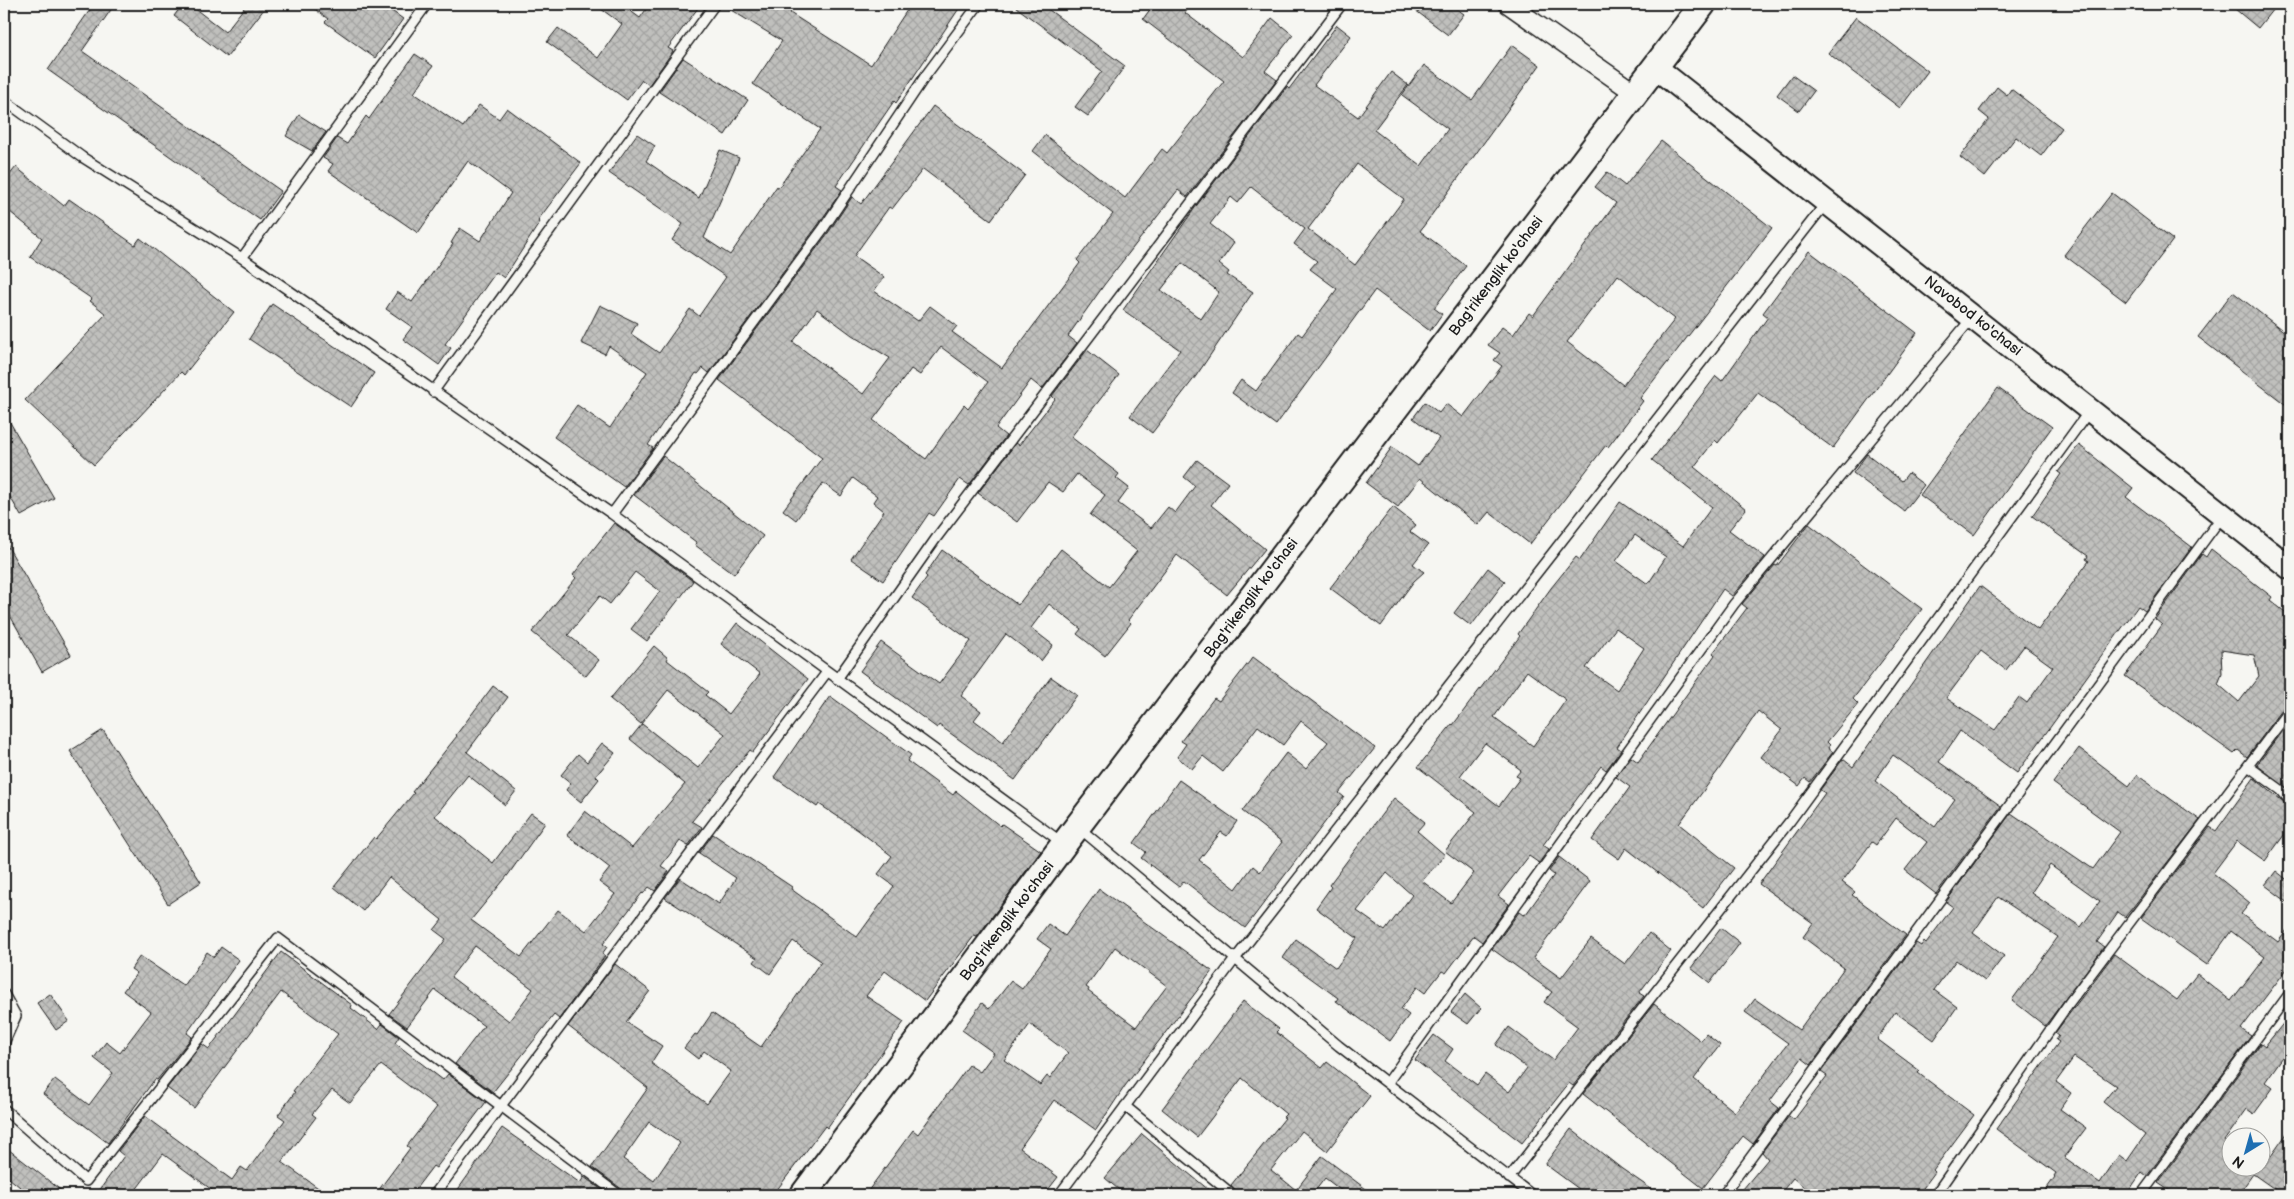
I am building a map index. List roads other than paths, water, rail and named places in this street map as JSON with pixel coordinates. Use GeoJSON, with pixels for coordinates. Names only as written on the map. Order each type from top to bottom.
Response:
{"type":"FeatureCollection","features":[{"type":"Feature","properties":{"kind":"main road","name":"Bag'rikenglik ko'chasi"},"geometry":{"type":"LineString","coordinates":[[804,1195],[1071,835],[1703,4]]}},
{"type":"Feature","properties":{"kind":"street"},"geometry":{"type":"LineString","coordinates":[[1508,4],[1635,92]]}},
{"type":"Feature","properties":{"kind":"street","name":"Navobod ko'chasi"},"geometry":{"type":"LineString","coordinates":[[1655,67],[2224,514],[2290,568]]}},
{"type":"Feature","properties":{"kind":"lane"},"geometry":{"type":"LineString","coordinates":[[242,258],[427,4]]}},
{"type":"Feature","properties":{"kind":"lane"},"geometry":{"type":"LineString","coordinates":[[433,392],[715,4]]}},
{"type":"Feature","properties":{"kind":"lane"},"geometry":{"type":"LineString","coordinates":[[612,514],[823,229],[926,75],[979,4]]}},
{"type":"Feature","properties":{"kind":"lane"},"geometry":{"type":"LineString","coordinates":[[837,678],[937,537],[1342,4]]}},
{"type":"Feature","properties":{"kind":"lane"},"geometry":{"type":"LineString","coordinates":[[4,100],[82,157],[242,258],[433,392],[612,514],[827,672],[1071,835],[1236,959],[1339,1046],[1532,1195]]}},
{"type":"Feature","properties":{"kind":"lane"},"geometry":{"type":"LineString","coordinates":[[1059,1195],[1236,959],[1827,202]]}},
{"type":"Feature","properties":{"kind":"lane"},"geometry":{"type":"LineString","coordinates":[[1388,1082],[1734,604],[1973,316]]}},
{"type":"Feature","properties":{"kind":"lane"},"geometry":{"type":"LineString","coordinates":[[1509,1178],[1790,821],[2090,410]]}},
{"type":"Feature","properties":{"kind":"lane"},"geometry":{"type":"LineString","coordinates":[[1723,1195],[2224,514]]}},
{"type":"Feature","properties":{"kind":"lane"},"geometry":{"type":"LineString","coordinates":[[434,1195],[827,672]]}},
{"type":"Feature","properties":{"kind":"lane"},"geometry":{"type":"LineString","coordinates":[[1935,1195],[2070,1003],[2290,710]]}},
{"type":"Feature","properties":{"kind":"lane"},"geometry":{"type":"LineString","coordinates":[[2248,766],[2280,790],[2290,801]]}},
{"type":"Feature","properties":{"kind":"lane"},"geometry":{"type":"LineString","coordinates":[[4,1109],[86,1182],[278,938],[619,1195]]}},
{"type":"Feature","properties":{"kind":"lane"},"geometry":{"type":"LineString","coordinates":[[2141,1195],[2290,993]]}},
{"type":"Feature","properties":{"kind":"lane"},"geometry":{"type":"LineString","coordinates":[[4,994],[16,1016],[4,1043]]}},
{"type":"Feature","properties":{"kind":"lane"},"geometry":{"type":"LineString","coordinates":[[1125,1106],[1233,1195]]}}]}
